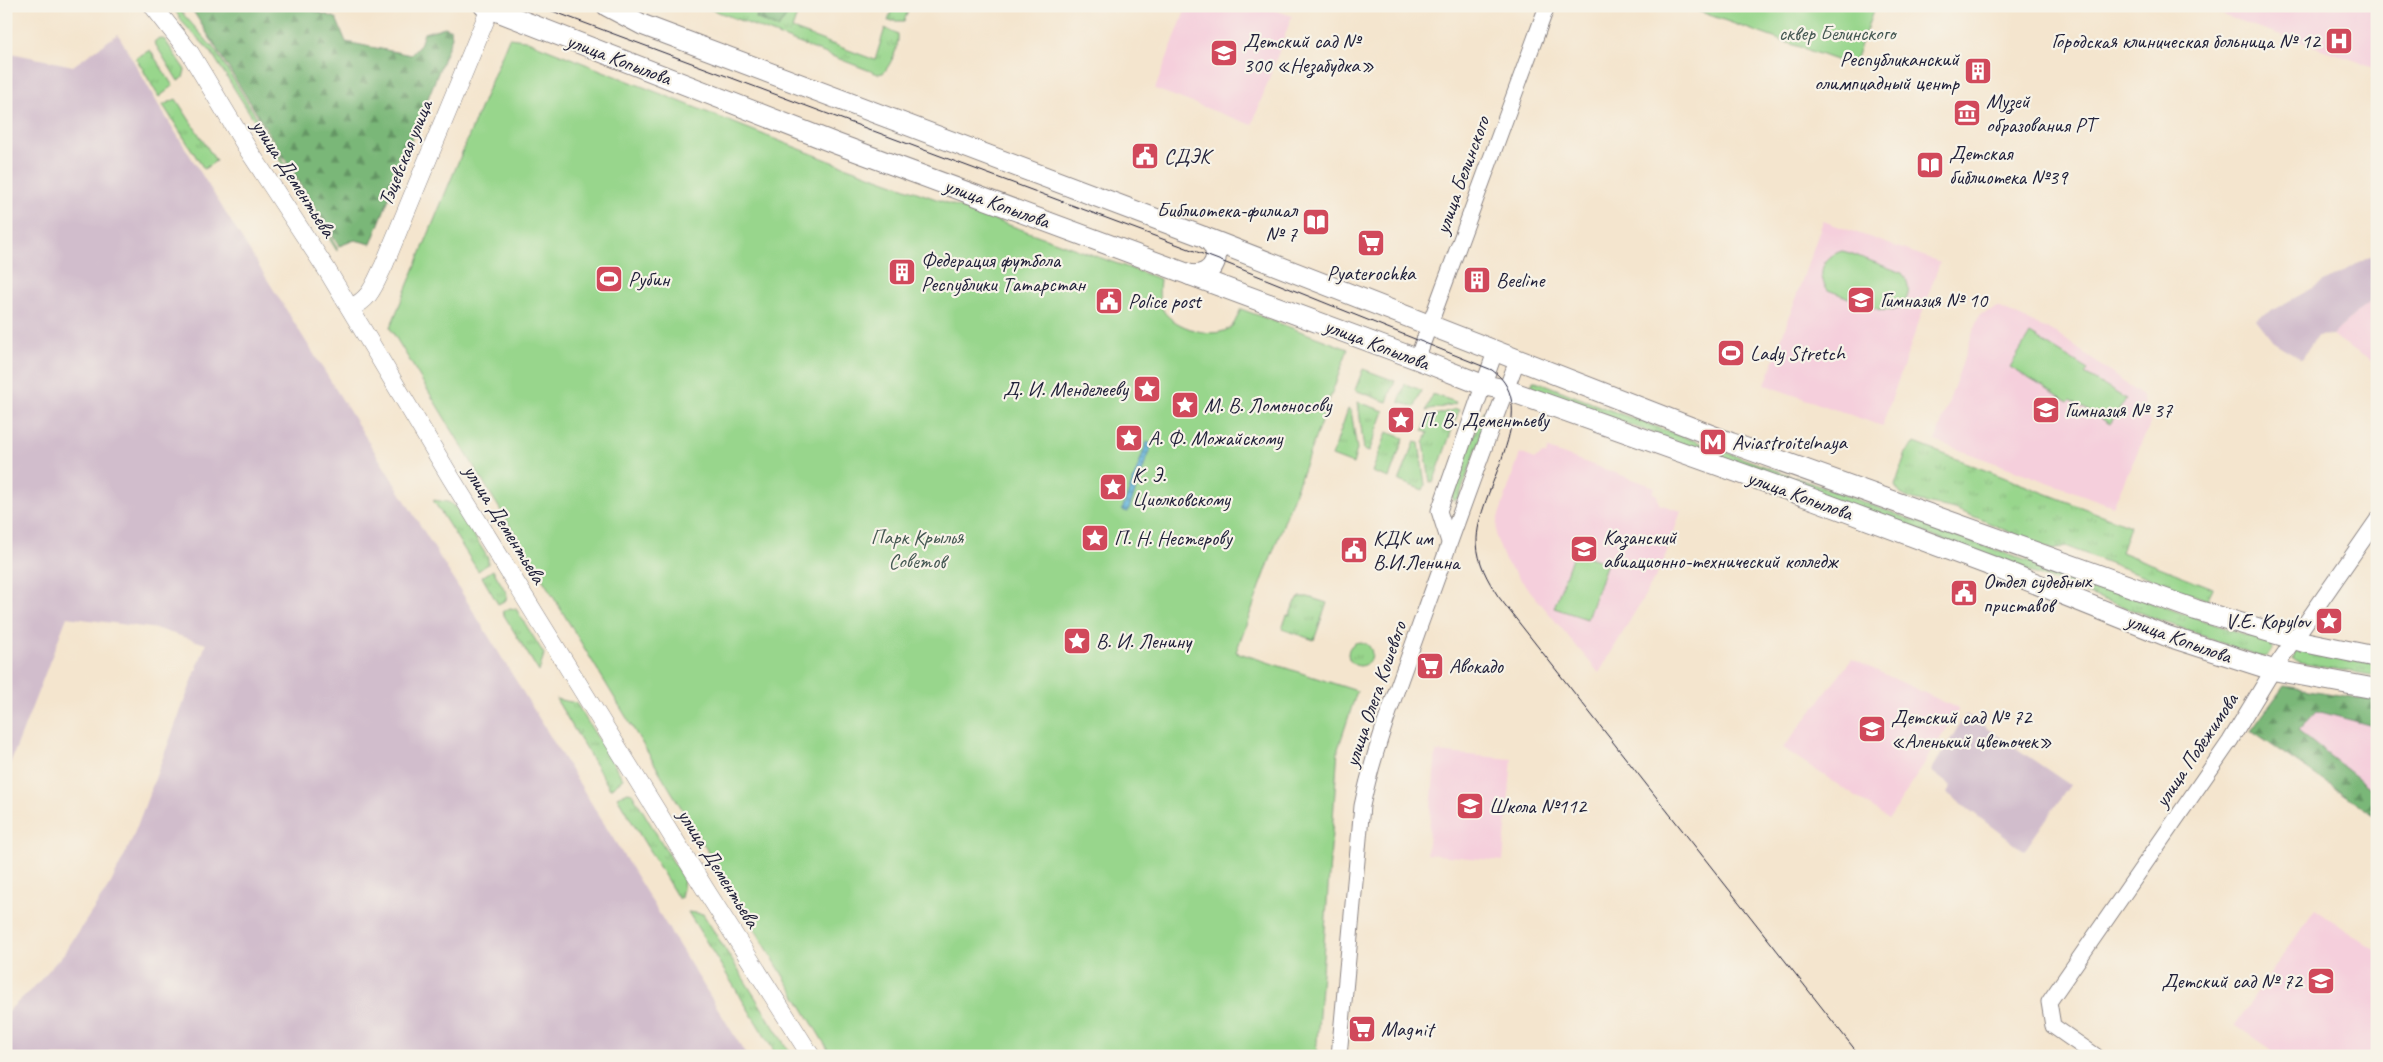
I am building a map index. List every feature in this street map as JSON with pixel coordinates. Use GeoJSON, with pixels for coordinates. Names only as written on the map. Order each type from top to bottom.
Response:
{"type":"FeatureCollection","features":[{"type":"Feature","properties":{"kind":"main road","name":"улица Копылова"},"geometry":{"type":"LineString","coordinates":[[607,6],[652,29],[1204,237],[1429,324],[1517,361],[1741,446],[2196,610],[2294,639],[2377,657]]}},
{"type":"Feature","properties":{"kind":"main road","name":"улица Копылова"},"geometry":{"type":"LineString","coordinates":[[488,7],[837,144],[1417,358],[1483,385],[1506,389],[1810,498],[1997,568],[2167,636],[2273,670],[2377,689]]}},
{"type":"Feature","properties":{"kind":"main road","name":"Тэцевская улица"},"geometry":{"type":"LineString","coordinates":[[350,308],[363,302],[370,294],[488,7]]}},
{"type":"Feature","properties":{"kind":"main road","name":"улица Дементьева"},"geometry":{"type":"LineString","coordinates":[[158,9],[190,53],[249,151],[328,270],[476,519],[705,889],[811,1056]]}},
{"type":"Feature","properties":{"kind":"main road"},"geometry":{"type":"LineString","coordinates":[[1190,275],[1204,274],[1214,266],[1217,254],[1214,246],[1204,237]]}},
{"type":"Feature","properties":{"kind":"street","name":"улица Белинского"},"geometry":{"type":"LineString","coordinates":[[1417,358],[1547,6]]}},
{"type":"Feature","properties":{"kind":"street"},"geometry":{"type":"LineString","coordinates":[[1450,542],[1439,511],[1494,352]]}},
{"type":"Feature","properties":{"kind":"street","name":"улица Олега Кошевого"},"geometry":{"type":"LineString","coordinates":[[1339,1056],[1362,806],[1368,777],[1387,716],[1517,361]]}},
{"type":"Feature","properties":{"kind":"street","name":"улица Побежимова"},"geometry":{"type":"LineString","coordinates":[[2096,1056],[2053,1026],[2049,1002],[2230,741],[2273,670],[2377,520]]}},
{"type":"Feature","properties":{"kind":"shaded area","name":"Детский сад № 300 «Незабудка»"},"geometry":{"type":"Polygon","coordinates":[[[1187,6],[1264,6],[1292,16],[1252,125],[1155,89],[1187,6]]]}},
{"type":"Feature","properties":{"kind":"shaded area","name":"Городская клиническая больница № 12"},"geometry":{"type":"Polygon","coordinates":[[[2203,6],[2377,6],[2377,68],[2228,17],[2203,6]]]}},
{"type":"Feature","properties":{"kind":"shaded area"},"geometry":{"type":"Polygon","coordinates":[[[118,34],[159,106],[393,481],[747,1056],[6,1056],[6,1013],[36,985],[65,952],[111,883],[131,842],[206,644],[158,629],[67,617],[6,774],[6,52],[73,66],[118,34]]]}},
{"type":"Feature","properties":{"kind":"shaded area","name":"Гимназия № 10"},"geometry":{"type":"Polygon","coordinates":[[[1823,221],[1940,262],[1882,426],[1765,385],[1823,221]]]}},
{"type":"Feature","properties":{"kind":"shaded area"},"geometry":{"type":"Polygon","coordinates":[[[2377,253],[2377,295],[2332,335],[2317,336],[2302,359],[2275,343],[2256,319],[2377,253]]]}},
{"type":"Feature","properties":{"kind":"shaded area"},"geometry":{"type":"Polygon","coordinates":[[[2377,295],[2377,365],[2332,335],[2377,295]]]}},
{"type":"Feature","properties":{"kind":"shaded area","name":"Гимназия № 37"},"geometry":{"type":"Polygon","coordinates":[[[1998,307],[2058,334],[2141,395],[2150,424],[2113,506],[1935,441],[1979,315],[1998,307]]]}},
{"type":"Feature","properties":{"kind":"shaded area","name":"Казанский авиационно-технический колледж"},"geometry":{"type":"Polygon","coordinates":[[[1548,449],[1655,487],[1653,493],[1657,495],[1659,504],[1681,511],[1662,566],[1599,673],[1505,561],[1496,537],[1497,521],[1520,453],[1535,459],[1546,454],[1548,449]]]}},
{"type":"Feature","properties":{"kind":"shaded area","name":"Детский сад № 72 «Аленький цветочек»"},"geometry":{"type":"Polygon","coordinates":[[[1852,659],[1959,709],[1889,819],[1783,748],[1852,659]]]}},
{"type":"Feature","properties":{"kind":"shaded area"},"geometry":{"type":"Polygon","coordinates":[[[2284,686],[2377,701],[2377,817],[2251,731],[2284,686]]]}},
{"type":"Feature","properties":{"kind":"shaded area"},"geometry":{"type":"Polygon","coordinates":[[[1966,714],[2070,785],[2024,851],[1947,793],[1951,786],[1931,771],[1966,714]]]}},
{"type":"Feature","properties":{"kind":"shaded area","name":"Школа №112"},"geometry":{"type":"Polygon","coordinates":[[[1436,752],[1512,759],[1503,861],[1427,854],[1436,752]]]}},
{"type":"Feature","properties":{"kind":"shaded area","name":"Детский сад № 72"},"geometry":{"type":"Polygon","coordinates":[[[2315,909],[2377,951],[2377,1056],[2280,1056],[2235,1025],[2315,909]]]}},
{"type":"Feature","properties":{"kind":"green space"},"geometry":{"type":"Polygon","coordinates":[[[172,6],[176,6],[216,51],[337,248],[337,251],[211,52],[184,24],[172,6]]]}},
{"type":"Feature","properties":{"kind":"green space"},"geometry":{"type":"Polygon","coordinates":[[[190,6],[309,6],[309,9],[336,18],[346,42],[411,55],[420,45],[424,33],[445,27],[451,30],[452,37],[371,244],[355,240],[339,246],[190,6]]]}},
{"type":"Feature","properties":{"kind":"green space"},"geometry":{"type":"Polygon","coordinates":[[[703,6],[760,6],[756,18],[778,28],[793,6],[800,6],[792,29],[875,60],[885,28],[898,35],[897,45],[889,65],[883,73],[878,74],[703,6]]]}},
{"type":"Feature","properties":{"kind":"green space"},"geometry":{"type":"Polygon","coordinates":[[[760,6],[793,6],[778,28],[756,18],[760,6]]]}},
{"type":"Feature","properties":{"kind":"green space"},"geometry":{"type":"Polygon","coordinates":[[[893,6],[910,6],[904,21],[888,21],[893,6]]]}},
{"type":"Feature","properties":{"kind":"green space","name":"сквер Белинского"},"geometry":{"type":"Polygon","coordinates":[[[1684,6],[1875,6],[1853,66],[1684,6]]]}},
{"type":"Feature","properties":{"kind":"green space"},"geometry":{"type":"Polygon","coordinates":[[[159,38],[165,40],[185,70],[183,78],[178,81],[154,42],[159,38]]]}},
{"type":"Feature","properties":{"kind":"green space","name":"Парк Крылья Советов"},"geometry":{"type":"Polygon","coordinates":[[[509,38],[525,40],[830,161],[1160,279],[1159,291],[1163,310],[1175,322],[1185,327],[1216,333],[1225,331],[1232,326],[1241,309],[1348,349],[1236,652],[1357,691],[1338,749],[1316,1056],[832,1056],[390,328],[509,38]]]}},
{"type":"Feature","properties":{"kind":"green space"},"geometry":{"type":"Polygon","coordinates":[[[150,50],[173,86],[159,97],[136,58],[150,50]]]}},
{"type":"Feature","properties":{"kind":"green space"},"geometry":{"type":"Polygon","coordinates":[[[176,99],[216,161],[204,169],[163,105],[176,99]]]}},
{"type":"Feature","properties":{"kind":"green space"},"geometry":{"type":"Polygon","coordinates":[[[1842,251],[1902,273],[1908,287],[1906,300],[1896,309],[1880,310],[1828,290],[1822,278],[1823,267],[1830,257],[1842,251]]]}},
{"type":"Feature","properties":{"kind":"green space"},"geometry":{"type":"Polygon","coordinates":[[[2030,334],[2088,370],[2085,374],[2126,399],[2110,424],[2070,400],[2068,402],[2010,367],[2030,334]]]}},
{"type":"Feature","properties":{"kind":"green space"},"geometry":{"type":"Polygon","coordinates":[[[1363,369],[1395,381],[1387,402],[1355,390],[1363,369]]]}},
{"type":"Feature","properties":{"kind":"green space"},"geometry":{"type":"Polygon","coordinates":[[[1533,381],[1998,551],[2264,641],[2272,645],[2273,650],[2266,657],[2257,656],[1565,401],[1531,387],[1533,381]]]}},
{"type":"Feature","properties":{"kind":"green space"},"geometry":{"type":"Polygon","coordinates":[[[1405,384],[1421,390],[1415,407],[1399,402],[1405,384]]]}},
{"type":"Feature","properties":{"kind":"green space"},"geometry":{"type":"Polygon","coordinates":[[[1432,394],[1456,402],[1455,404],[1426,411],[1432,394]]]}},
{"type":"Feature","properties":{"kind":"green space"},"geometry":{"type":"Polygon","coordinates":[[[1358,402],[1384,411],[1369,452],[1364,450],[1358,402]]]}},
{"type":"Feature","properties":{"kind":"green space"},"geometry":{"type":"Polygon","coordinates":[[[1348,409],[1351,410],[1357,449],[1353,464],[1332,456],[1348,409]]]}},
{"type":"Feature","properties":{"kind":"green space"},"geometry":{"type":"Polygon","coordinates":[[[1456,409],[1459,410],[1433,483],[1430,482],[1424,443],[1428,433],[1423,431],[1428,417],[1456,409]]]}},
{"type":"Feature","properties":{"kind":"green space"},"geometry":{"type":"Polygon","coordinates":[[[1483,411],[1489,413],[1459,498],[1453,501],[1453,489],[1483,411]]]}},
{"type":"Feature","properties":{"kind":"green space"},"geometry":{"type":"Polygon","coordinates":[[[1387,432],[1404,438],[1389,478],[1372,472],[1387,432]]]}},
{"type":"Feature","properties":{"kind":"green space"},"geometry":{"type":"Polygon","coordinates":[[[1415,442],[1419,443],[1425,485],[1423,490],[1399,481],[1415,442]]]}},
{"type":"Feature","properties":{"kind":"green space"},"geometry":{"type":"Polygon","coordinates":[[[1915,443],[2130,526],[2121,552],[2213,588],[2207,600],[2065,546],[2054,550],[1954,509],[1921,502],[1902,495],[1895,486],[1906,453],[1915,443]]]}},
{"type":"Feature","properties":{"kind":"green space"},"geometry":{"type":"Polygon","coordinates":[[[433,500],[448,502],[456,507],[488,558],[488,564],[478,571],[433,500]]]}},
{"type":"Feature","properties":{"kind":"green space"},"geometry":{"type":"Polygon","coordinates":[[[1574,552],[1607,563],[1587,619],[1554,608],[1574,552]]]}},
{"type":"Feature","properties":{"kind":"green space"},"geometry":{"type":"Polygon","coordinates":[[[493,570],[507,594],[506,600],[498,604],[482,577],[493,570]]]}},
{"type":"Feature","properties":{"kind":"green space"},"geometry":{"type":"Polygon","coordinates":[[[1300,597],[1308,597],[1327,603],[1314,640],[1282,629],[1294,603],[1300,597]]]}},
{"type":"Feature","properties":{"kind":"green space"},"geometry":{"type":"Polygon","coordinates":[[[510,608],[516,609],[544,654],[539,672],[502,612],[510,608]]]}},
{"type":"Feature","properties":{"kind":"green space"},"geometry":{"type":"Polygon","coordinates":[[[1360,642],[1368,646],[1372,654],[1368,662],[1360,666],[1352,662],[1348,654],[1352,646],[1360,642]]]}},
{"type":"Feature","properties":{"kind":"green space"},"geometry":{"type":"Polygon","coordinates":[[[2298,650],[2377,664],[2377,676],[2299,663],[2293,659],[2295,652],[2298,650]]]}},
{"type":"Feature","properties":{"kind":"green space"},"geometry":{"type":"Polygon","coordinates":[[[2284,686],[2377,701],[2377,727],[2317,711],[2298,731],[2377,793],[2377,817],[2251,731],[2284,686]]]}},
{"type":"Feature","properties":{"kind":"green space"},"geometry":{"type":"Polygon","coordinates":[[[556,699],[576,703],[623,779],[610,789],[556,699]]]}},
{"type":"Feature","properties":{"kind":"green space"},"geometry":{"type":"Polygon","coordinates":[[[628,792],[632,793],[684,880],[681,898],[678,898],[617,797],[628,792]]]}},
{"type":"Feature","properties":{"kind":"green space"},"geometry":{"type":"Polygon","coordinates":[[[688,912],[703,914],[792,1056],[777,1056],[688,912]]]}},
{"type":"Feature","properties":{"kind":"water"},"geometry":{"type":"Polygon","coordinates":[[[1147,442],[1152,444],[1128,512],[1122,510],[1147,442]]]}},
{"type":"Feature","properties":{"kind":"tram line"},"geometry":{"type":"LineString","coordinates":[[539,6],[1216,259],[1492,370],[1507,387],[1512,406],[1510,429],[1504,452],[1479,523],[1478,550],[1481,564],[1487,577],[1498,596],[1860,1056]]}},
{"type":"Feature","properties":{"kind":"place","name":"Городская клиническая больница № 12"},"geometry":{"type":"Point","coordinates":[2339,41]}},
{"type":"Feature","properties":{"kind":"place","name":"Детский сад № 300 «Незабудка»"},"geometry":{"type":"Point","coordinates":[1224,53]}},
{"type":"Feature","properties":{"kind":"place","name":"Республиканский олимпиадный центр"},"geometry":{"type":"Point","coordinates":[1978,71]}},
{"type":"Feature","properties":{"kind":"place","name":"Музей образования РТ"},"geometry":{"type":"Point","coordinates":[1967,113]}},
{"type":"Feature","properties":{"kind":"place","name":"СДЭК"},"geometry":{"type":"Point","coordinates":[1145,156]}},
{"type":"Feature","properties":{"kind":"place","name":"Детская библиотека №39"},"geometry":{"type":"Point","coordinates":[1930,165]}},
{"type":"Feature","properties":{"kind":"place","name":"Библиотека-филиал № 7"},"geometry":{"type":"Point","coordinates":[1316,222]}},
{"type":"Feature","properties":{"kind":"place","name":"Pyaterochka"},"geometry":{"type":"Point","coordinates":[1371,243]}},
{"type":"Feature","properties":{"kind":"place","name":"Федерация футбола Республики Татарстан"},"geometry":{"type":"Point","coordinates":[902,272]}},
{"type":"Feature","properties":{"kind":"place","name":"Рубин"},"geometry":{"type":"Point","coordinates":[609,279]}},
{"type":"Feature","properties":{"kind":"place","name":"Beeline"},"geometry":{"type":"Point","coordinates":[1477,280]}},
{"type":"Feature","properties":{"kind":"place","name":"Гимназия № 10"},"geometry":{"type":"Point","coordinates":[1861,300]}},
{"type":"Feature","properties":{"kind":"place","name":"Police post"},"geometry":{"type":"Point","coordinates":[1109,301]}},
{"type":"Feature","properties":{"kind":"place","name":"Lady Stretch"},"geometry":{"type":"Point","coordinates":[1731,353]}},
{"type":"Feature","properties":{"kind":"place","name":"Д. И. Менделееву"},"geometry":{"type":"Point","coordinates":[1147,389]}},
{"type":"Feature","properties":{"kind":"place","name":"М. В. Ломоносову"},"geometry":{"type":"Point","coordinates":[1185,405]}},
{"type":"Feature","properties":{"kind":"place","name":"Гимназия № 37"},"geometry":{"type":"Point","coordinates":[2046,410]}},
{"type":"Feature","properties":{"kind":"place","name":"П. В. Дементьеву"},"geometry":{"type":"Point","coordinates":[1401,420]}},
{"type":"Feature","properties":{"kind":"place","name":"А. Ф. Можайскому"},"geometry":{"type":"Point","coordinates":[1129,438]}},
{"type":"Feature","properties":{"kind":"place","name":"Aviastroitelnaya"},"geometry":{"type":"Point","coordinates":[1713,442]}},
{"type":"Feature","properties":{"kind":"place","name":"К. Э. Циолковскому"},"geometry":{"type":"Point","coordinates":[1113,487]}},
{"type":"Feature","properties":{"kind":"place","name":"П. Н. Нестерову"},"geometry":{"type":"Point","coordinates":[1095,538]}},
{"type":"Feature","properties":{"kind":"place","name":"Казанский авиационно-технический колледж"},"geometry":{"type":"Point","coordinates":[1584,549]}},
{"type":"Feature","properties":{"kind":"place","name":"КДК им В.И.Ленина"},"geometry":{"type":"Point","coordinates":[1354,550]}},
{"type":"Feature","properties":{"kind":"place","name":"Отдел судебных приставов"},"geometry":{"type":"Point","coordinates":[1964,593]}},
{"type":"Feature","properties":{"kind":"place","name":"V.E. Kopylov"},"geometry":{"type":"Point","coordinates":[2329,621]}},
{"type":"Feature","properties":{"kind":"place","name":"В. И. Ленину"},"geometry":{"type":"Point","coordinates":[1077,641]}},
{"type":"Feature","properties":{"kind":"place","name":"Авокадо"},"geometry":{"type":"Point","coordinates":[1430,666]}},
{"type":"Feature","properties":{"kind":"place","name":"Детский сад № 72 «Аленький цветочек»"},"geometry":{"type":"Point","coordinates":[1872,729]}},
{"type":"Feature","properties":{"kind":"place","name":"Школа №112"},"geometry":{"type":"Point","coordinates":[1470,806]}},
{"type":"Feature","properties":{"kind":"place","name":"Детский сад № 72"},"geometry":{"type":"Point","coordinates":[2321,981]}},
{"type":"Feature","properties":{"kind":"place","name":"Magnit"},"geometry":{"type":"Point","coordinates":[1362,1029]}}]}
